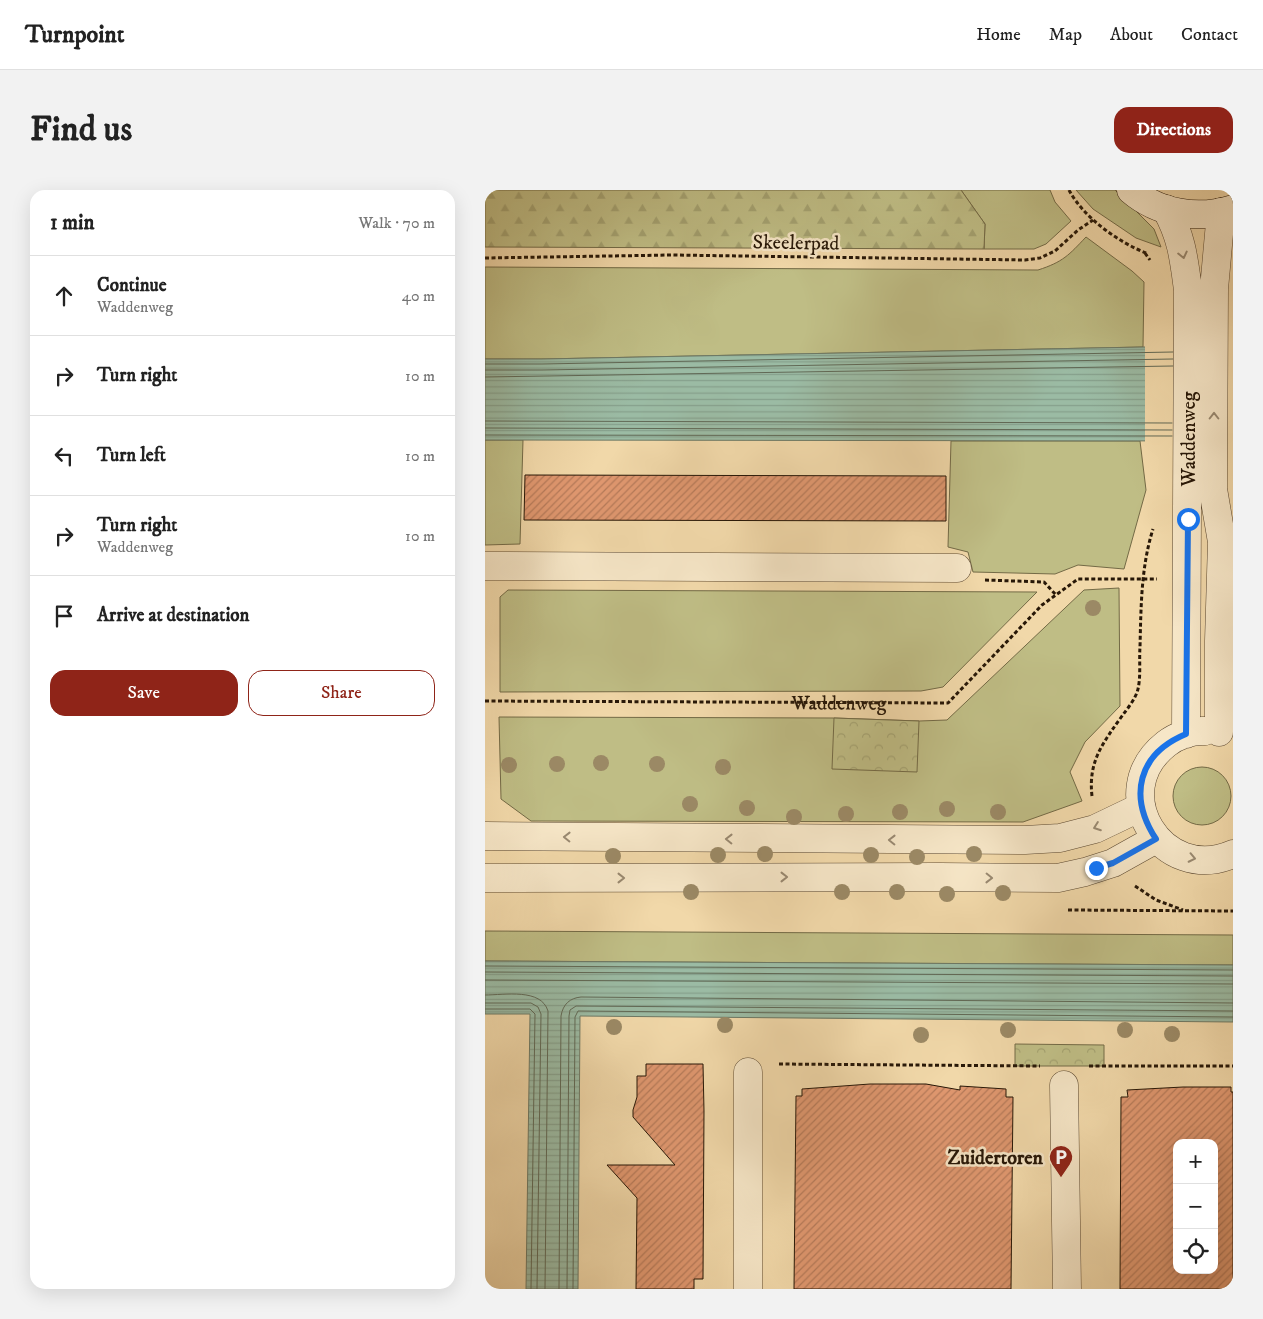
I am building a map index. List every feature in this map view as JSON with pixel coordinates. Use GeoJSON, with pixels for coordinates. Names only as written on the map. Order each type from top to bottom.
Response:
{"type":"FeatureCollection","features":[{"type":"Feature","properties":{"kind":"street"},"geometry":{"type":"LineString","coordinates":[[1131,190],[1147,202],[1180,213],[1199,215],[1226,204]]}},
{"type":"Feature","properties":{"kind":"street","name":"Waddenweg"},"geometry":{"type":"LineString","coordinates":[[1186,734],[1201,464],[1201,325],[1226,204]]}},
{"type":"Feature","properties":{"kind":"street","name":"Waddenweg"},"geometry":{"type":"LineString","coordinates":[[1165,209],[1175,225],[1184,258],[1188,290],[1201,325]]}},
{"type":"Feature","properties":{"kind":"street","name":"Waddenweg"},"geometry":{"type":"LineString","coordinates":[[1201,464],[1213,489],[1223,542],[1219,641],[1226,734]]}},
{"type":"Feature","properties":{"kind":"street"},"geometry":{"type":"LineString","coordinates":[[485,566],[957,568]]}},
{"type":"Feature","properties":{"kind":"street"},"geometry":{"type":"LineString","coordinates":[[1226,734],[1202,730],[1171,740],[1149,762],[1140,792],[1141,808],[1147,824],[1156,839],[1170,851],[1187,858],[1205,861],[1233,854]]}},
{"type":"Feature","properties":{"kind":"street"},"geometry":{"type":"LineString","coordinates":[[485,836],[1025,840],[1060,838],[1095,829],[1141,808]]}},
{"type":"Feature","properties":{"kind":"street"},"geometry":{"type":"LineString","coordinates":[[485,878],[1058,878],[1113,863],[1156,839]]}},
{"type":"Feature","properties":{"kind":"street"},"geometry":{"type":"LineString","coordinates":[[747,1072],[748,1289]]}},
{"type":"Feature","properties":{"kind":"street"},"geometry":{"type":"LineString","coordinates":[[1067,1289],[1072,1075]]}},
{"type":"Feature","properties":{"kind":"path"},"geometry":{"type":"LineString","coordinates":[[1069,190],[1083,211],[1093,220],[1125,243],[1145,253]]}},
{"type":"Feature","properties":{"kind":"path","name":"Skeelerpad"},"geometry":{"type":"LineString","coordinates":[[485,258],[671,255],[1025,260],[1041,258],[1055,251],[1078,230],[1093,220]]}},
{"type":"Feature","properties":{"kind":"path"},"geometry":{"type":"LineString","coordinates":[[957,568],[959,580],[1044,582],[1056,595]]}},
{"type":"Feature","properties":{"kind":"path","name":"Waddenweg"},"geometry":{"type":"LineString","coordinates":[[485,701],[949,703],[1041,605],[1079,580],[1142,578]]}},
{"type":"Feature","properties":{"kind":"path"},"geometry":{"type":"LineString","coordinates":[[747,1072],[759,1064],[1044,1066]]}},
{"type":"Feature","properties":{"kind":"path"},"geometry":{"type":"LineString","coordinates":[[1072,1075],[1233,1066]]}},
{"type":"Feature","properties":{"kind":"green space"},"geometry":{"type":"Polygon","coordinates":[[[485,190],[961,190],[985,224],[984,249],[485,247],[485,190]]]}},
{"type":"Feature","properties":{"kind":"green space"},"geometry":{"type":"Polygon","coordinates":[[[961,190],[1050,190],[1055,202],[1071,221],[1046,244],[1034,249],[984,249],[985,224],[961,190]]]}},
{"type":"Feature","properties":{"kind":"green space"},"geometry":{"type":"Polygon","coordinates":[[[1076,190],[1115,190],[1154,229],[1161,247],[1136,238],[1093,209],[1076,190]]]}},
{"type":"Feature","properties":{"kind":"green space"},"geometry":{"type":"Polygon","coordinates":[[[1086,237],[1144,282],[1143,347],[485,359],[485,267],[1038,270],[1054,264],[1065,257],[1086,237]]]}},
{"type":"Feature","properties":{"kind":"green space"},"geometry":{"type":"Polygon","coordinates":[[[485,440],[523,440],[520,544],[485,545],[485,440]]]}},
{"type":"Feature","properties":{"kind":"green space"},"geometry":{"type":"Polygon","coordinates":[[[951,441],[1140,441],[1146,490],[1124,569],[1078,565],[1055,574],[973,572],[968,552],[948,547],[951,441]]]}},
{"type":"Feature","properties":{"kind":"green space"},"geometry":{"type":"Polygon","coordinates":[[[1119,588],[1120,706],[1085,742],[1070,772],[1082,801],[1023,822],[531,821],[501,799],[499,717],[947,720],[1084,590],[1119,588]]]}},
{"type":"Feature","properties":{"kind":"green space"},"geometry":{"type":"Polygon","coordinates":[[[508,590],[1037,592],[943,687],[921,691],[500,692],[500,597],[508,590]]]}},
{"type":"Feature","properties":{"kind":"green space"},"geometry":{"type":"Polygon","coordinates":[[[834,718],[919,721],[917,772],[832,769],[834,718]]]}},
{"type":"Feature","properties":{"kind":"green space"},"geometry":{"type":"Polygon","coordinates":[[[1202,767],[1218,772],[1226,780],[1231,796],[1226,812],[1218,820],[1202,825],[1186,820],[1178,812],[1173,796],[1178,780],[1186,772],[1202,767]]]}},
{"type":"Feature","properties":{"kind":"green space"},"geometry":{"type":"Polygon","coordinates":[[[485,931],[1233,935],[1233,965],[485,961],[485,931]]]}},
{"type":"Feature","properties":{"kind":"green space"},"geometry":{"type":"Polygon","coordinates":[[[1015,1044],[1104,1045],[1104,1066],[1015,1066],[1015,1044]]]}},
{"type":"Feature","properties":{"kind":"water"},"geometry":{"type":"Polygon","coordinates":[[[1143,347],[1233,348],[1233,441],[485,440],[485,359],[1143,347]]]}},
{"type":"Feature","properties":{"kind":"water"},"geometry":{"type":"Polygon","coordinates":[[[485,961],[1233,965],[1233,1022],[580,1016],[578,1289],[526,1289],[530,1014],[485,1014],[485,961]]]}},
{"type":"Feature","properties":{"kind":"pier"},"geometry":{"type":"Polygon","coordinates":[[[1145,345],[1233,345],[1233,444],[1145,444],[1145,345]]]}},
{"type":"Feature","properties":{"kind":"building"},"geometry":{"type":"Polygon","coordinates":[[[525,475],[946,476],[946,521],[524,520],[525,475]]]}},
{"type":"Feature","properties":{"kind":"building"},"geometry":{"type":"Polygon","coordinates":[[[646,1064],[703,1064],[703,1279],[694,1279],[694,1289],[636,1289],[637,1198],[607,1165],[675,1165],[633,1117],[637,1097],[637,1076],[646,1076],[646,1064]]]}},
{"type":"Feature","properties":{"kind":"building"},"geometry":{"type":"Polygon","coordinates":[[[870,1084],[926,1084],[960,1090],[960,1086],[1006,1089],[1006,1097],[1013,1097],[1011,1289],[794,1289],[796,1096],[802,1096],[802,1089],[870,1084]]]}},
{"type":"Feature","properties":{"kind":"building"},"geometry":{"type":"Polygon","coordinates":[[[1231,1087],[1231,1092],[1233,1092],[1233,1289],[1120,1289],[1121,1097],[1128,1097],[1127,1090],[1231,1087]]]}},
{"type":"Feature","properties":{"kind":"place","name":"Zuidertoren"},"geometry":{"type":"Point","coordinates":[1061,1178]}},
{"type":"Feature","properties":{"kind":"route"},"geometry":{"type":"LineString","coordinates":[[1096,868],[1113,863],[1156,839],[1147,824],[1141,808],[1140,792],[1143,777],[1149,762],[1159,750],[1171,740],[1186,734],[1188,519]]}}]}
